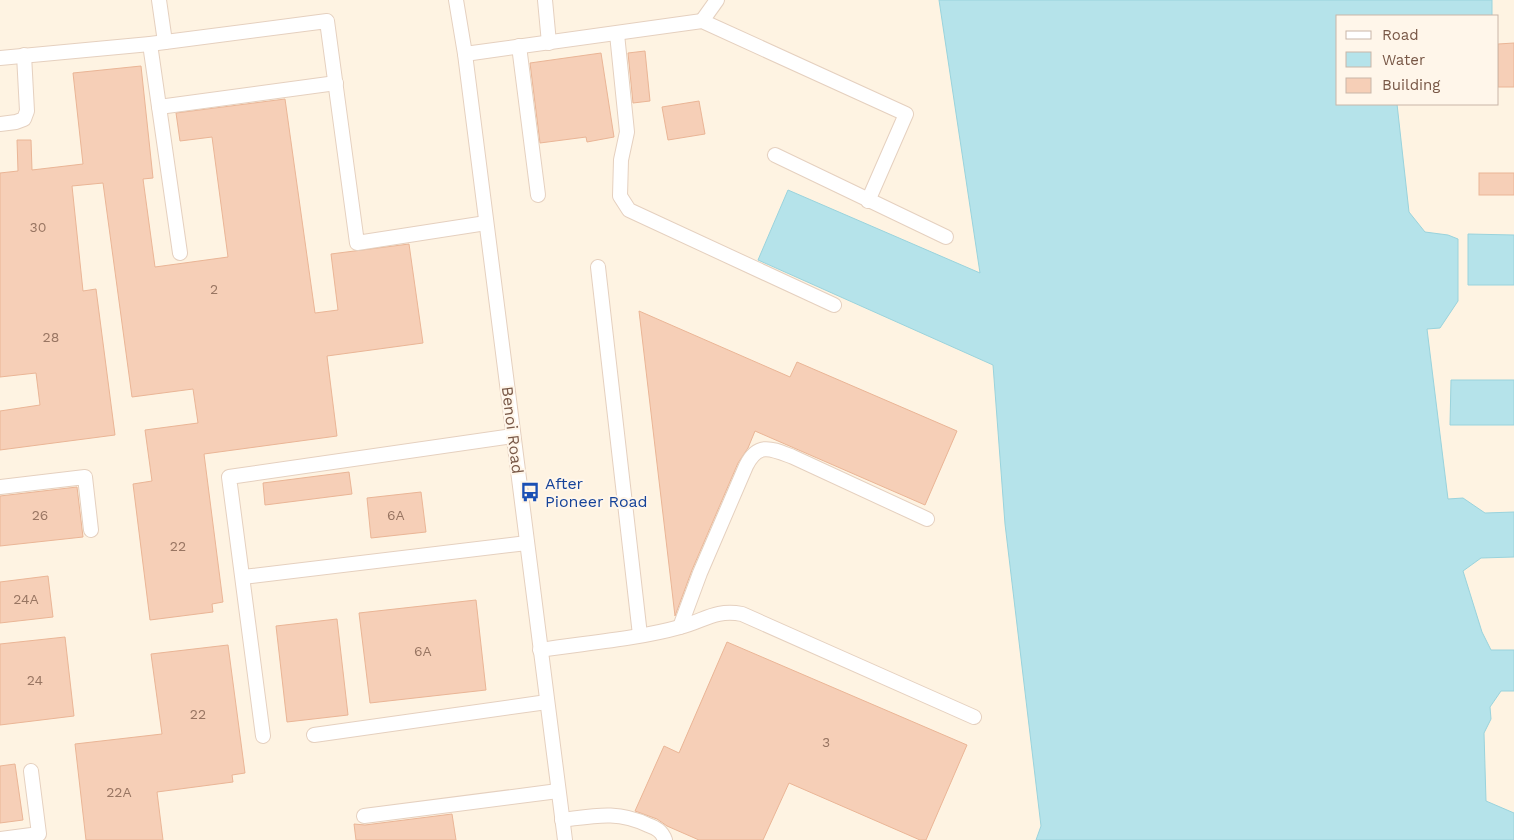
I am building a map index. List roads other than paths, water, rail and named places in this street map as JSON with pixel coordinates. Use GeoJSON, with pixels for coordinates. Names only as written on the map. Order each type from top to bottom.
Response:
{"type":"FeatureCollection","features":[{"type":"Feature","properties":{"kind":"street"},"geometry":{"type":"LineString","coordinates":[[159,0],[165,42]]}},
{"type":"Feature","properties":{"kind":"street","name":"Benoi Road"},"geometry":{"type":"LineString","coordinates":[[456,0],[564,840]]}},
{"type":"Feature","properties":{"kind":"street","name":"Benoi Road"},"geometry":{"type":"LineString","coordinates":[[464,0],[464,51]]}},
{"type":"Feature","properties":{"kind":"street"},"geometry":{"type":"LineString","coordinates":[[544,0],[549,43]]}},
{"type":"Feature","properties":{"kind":"street"},"geometry":{"type":"LineString","coordinates":[[702,21],[717,0]]}},
{"type":"Feature","properties":{"kind":"street"},"geometry":{"type":"LineString","coordinates":[[0,58],[150,44],[328,21],[357,243],[486,223]]}},
{"type":"Feature","properties":{"kind":"street"},"geometry":{"type":"LineString","coordinates":[[464,51],[549,43],[702,21],[906,114],[868,200]]}},
{"type":"Feature","properties":{"kind":"street"},"geometry":{"type":"LineString","coordinates":[[617,34],[627,132],[621,160],[620,196],[629,210],[834,306]]}},
{"type":"Feature","properties":{"kind":"street"},"geometry":{"type":"LineString","coordinates":[[150,44],[180,252]]}},
{"type":"Feature","properties":{"kind":"street"},"geometry":{"type":"LineString","coordinates":[[519,46],[538,195]]}},
{"type":"Feature","properties":{"kind":"street"},"geometry":{"type":"LineString","coordinates":[[0,124],[24,119],[27,111],[24,55]]}},
{"type":"Feature","properties":{"kind":"street"},"geometry":{"type":"LineString","coordinates":[[159,107],[336,83]]}},
{"type":"Feature","properties":{"kind":"street"},"geometry":{"type":"LineString","coordinates":[[775,155],[946,236]]}},
{"type":"Feature","properties":{"kind":"street"},"geometry":{"type":"LineString","coordinates":[[598,267],[640,635]]}},
{"type":"Feature","properties":{"kind":"street"},"geometry":{"type":"LineString","coordinates":[[263,736],[228,476],[513,436]]}},
{"type":"Feature","properties":{"kind":"street"},"geometry":{"type":"LineString","coordinates":[[680,627],[700,573],[746,466],[756,451],[772,449],[927,519]]}},
{"type":"Feature","properties":{"kind":"street"},"geometry":{"type":"LineString","coordinates":[[0,487],[85,477],[91,530]]}},
{"type":"Feature","properties":{"kind":"street"},"geometry":{"type":"LineString","coordinates":[[243,577],[527,543]]}},
{"type":"Feature","properties":{"kind":"street"},"geometry":{"type":"LineString","coordinates":[[540,650],[640,635],[680,627],[715,614],[732,612],[742,614],[974,716]]}},
{"type":"Feature","properties":{"kind":"street"},"geometry":{"type":"LineString","coordinates":[[314,735],[547,702]]}},
{"type":"Feature","properties":{"kind":"street"},"geometry":{"type":"LineString","coordinates":[[0,839],[39,834],[31,771]]}},
{"type":"Feature","properties":{"kind":"street"},"geometry":{"type":"LineString","coordinates":[[364,816],[558,791]]}},
{"type":"Feature","properties":{"kind":"street"},"geometry":{"type":"LineString","coordinates":[[562,820],[608,815],[625,816],[635,818],[658,830],[665,840]]}},
{"type":"Feature","properties":{"kind":"water"},"geometry":{"type":"Polygon","coordinates":[[[939,0],[1492,0],[1492,15],[1336,15],[1336,105],[1397,105],[1409,212],[1425,232],[1448,235],[1458,239],[1458,301],[1440,328],[1427,329],[1448,499],[1463,498],[1485,513],[1514,512],[1514,557],[1481,558],[1463,571],[1482,632],[1491,650],[1514,650],[1514,691],[1501,691],[1490,707],[1491,719],[1484,733],[1486,801],[1514,813],[1514,840],[1036,840],[1041,826],[1005,524],[993,365],[758,260],[788,190],[980,273],[939,0]]]}},
{"type":"Feature","properties":{"kind":"water"},"geometry":{"type":"Polygon","coordinates":[[[1468,234],[1514,235],[1514,285],[1468,285],[1468,234]]]}},
{"type":"Feature","properties":{"kind":"water"},"geometry":{"type":"Polygon","coordinates":[[[1451,380],[1514,380],[1514,425],[1450,425],[1451,380]]]}},
{"type":"Feature","properties":{"kind":"place","name":"After Pioneer Road"},"geometry":{"type":"Point","coordinates":[530,492]}}]}
